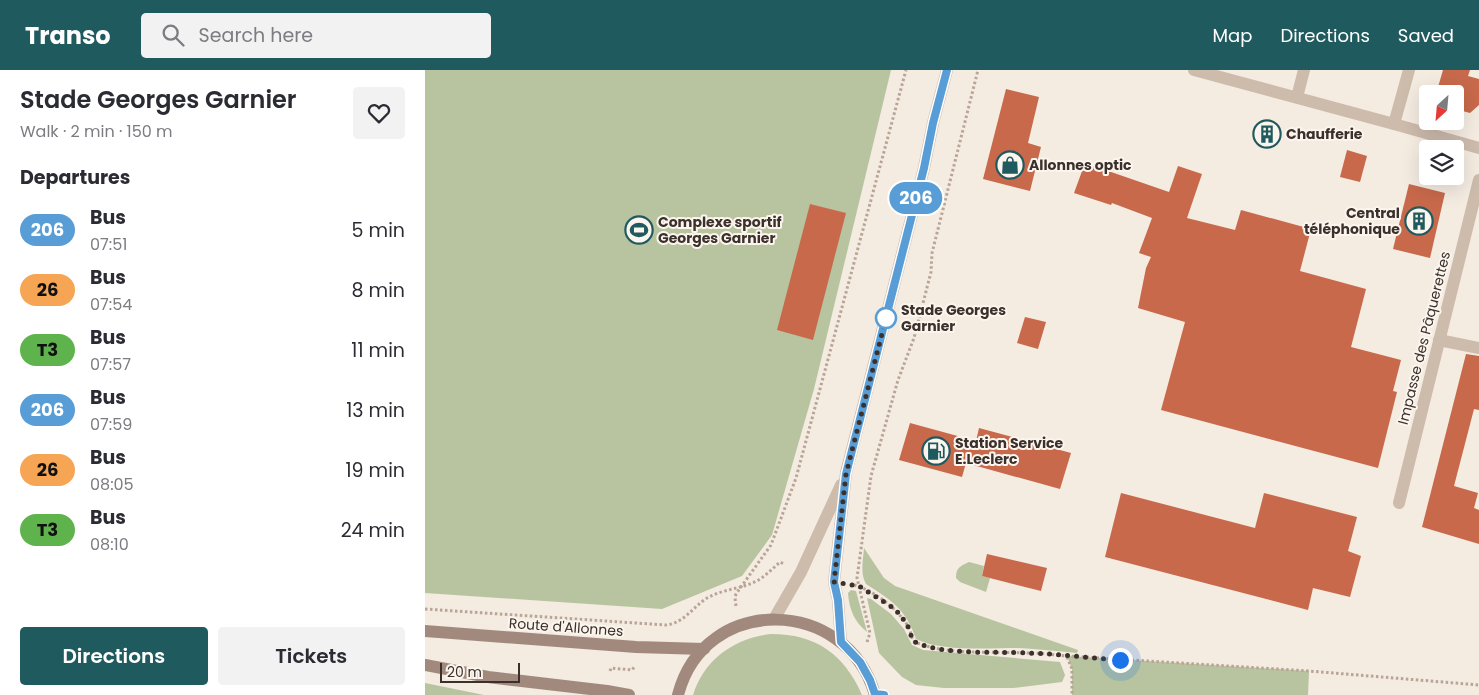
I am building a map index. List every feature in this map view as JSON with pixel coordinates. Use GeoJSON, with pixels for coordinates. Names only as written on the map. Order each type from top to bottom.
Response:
{"type":"FeatureCollection","features":[{"type":"Feature","properties":{"kind":"main road"},"geometry":{"type":"LineString","coordinates":[[678,695],[687,673],[704,649],[721,636],[740,626],[774,619],[803,622],[823,630],[841,642],[860,662],[878,694]]}},
{"type":"Feature","properties":{"kind":"main road","name":"Route d'Allonnes"},"geometry":{"type":"LineString","coordinates":[[425,631],[636,647],[704,649]]}},
{"type":"Feature","properties":{"kind":"main road"},"geometry":{"type":"LineString","coordinates":[[425,665],[488,677],[629,695]]}},
{"type":"Feature","properties":{"kind":"street"},"geometry":{"type":"LineString","coordinates":[[841,642],[838,600],[834,582],[846,474],[947,70]]}},
{"type":"Feature","properties":{"kind":"street"},"geometry":{"type":"LineString","coordinates":[[1194,70],[1479,148]]}},
{"type":"Feature","properties":{"kind":"street"},"geometry":{"type":"LineString","coordinates":[[1297,97],[1304,70]]}},
{"type":"Feature","properties":{"kind":"street"},"geometry":{"type":"LineString","coordinates":[[1394,124],[1409,70]]}},
{"type":"Feature","properties":{"kind":"street","name":"Impasse des Pâquerettes"},"geometry":{"type":"LineString","coordinates":[[1399,503],[1479,180]]}},
{"type":"Feature","properties":{"kind":"street"},"geometry":{"type":"LineString","coordinates":[[1439,340],[1479,348]]}},
{"type":"Feature","properties":{"kind":"street"},"geometry":{"type":"LineString","coordinates":[[774,619],[801,572],[846,474]]}},
{"type":"Feature","properties":{"kind":"path"},"geometry":{"type":"LineString","coordinates":[[740,626],[735,598],[740,586],[771,545],[795,478],[906,70]]}},
{"type":"Feature","properties":{"kind":"path"},"geometry":{"type":"LineString","coordinates":[[860,662],[870,633],[857,578],[871,476],[898,380],[914,338],[931,272],[932,253],[978,70]]}},
{"type":"Feature","properties":{"kind":"path"},"geometry":{"type":"LineString","coordinates":[[425,609],[665,625],[679,622],[708,598],[761,579],[780,562],[801,572]]}},
{"type":"Feature","properties":{"kind":"path"},"geometry":{"type":"LineString","coordinates":[[834,582],[859,586],[895,609],[907,624],[913,641],[925,647],[944,650],[1030,653],[1309,671],[1479,685]]}},
{"type":"Feature","properties":{"kind":"path"},"geometry":{"type":"LineString","coordinates":[[1067,656],[1072,669],[1072,695]]}},
{"type":"Feature","properties":{"kind":"green space","name":"Complexe sportif Georges Garnier"},"geometry":{"type":"Polygon","coordinates":[[[425,70],[891,70],[814,389],[772,535],[742,576],[662,609],[425,593],[425,70]]]}},
{"type":"Feature","properties":{"kind":"green space"},"geometry":{"type":"Polygon","coordinates":[[[864,548],[884,578],[895,586],[1078,650],[1077,653],[1019,648],[952,648],[916,639],[907,620],[897,606],[866,584],[862,571],[864,548]]]}},
{"type":"Feature","properties":{"kind":"green space"},"geometry":{"type":"Polygon","coordinates":[[[969,562],[984,566],[982,576],[990,578],[986,592],[960,582],[956,578],[959,568],[969,562]]]}},
{"type":"Feature","properties":{"kind":"green space"},"geometry":{"type":"Polygon","coordinates":[[[851,590],[856,591],[867,632],[859,624],[851,609],[848,593],[851,590]]]}},
{"type":"Feature","properties":{"kind":"green space"},"geometry":{"type":"Polygon","coordinates":[[[867,598],[891,614],[904,629],[912,645],[923,650],[1060,662],[1065,675],[1062,682],[1013,688],[944,688],[916,685],[902,677],[879,653],[867,598]]]}},
{"type":"Feature","properties":{"kind":"green space"},"geometry":{"type":"Polygon","coordinates":[[[771,634],[802,638],[815,642],[827,649],[847,668],[862,695],[693,695],[705,671],[723,652],[745,640],[771,634]]]}},
{"type":"Feature","properties":{"kind":"green space"},"geometry":{"type":"Polygon","coordinates":[[[1067,656],[1309,671],[1308,695],[1072,695],[1072,669],[1067,656]]]}},
{"type":"Feature","properties":{"kind":"green space"},"geometry":{"type":"Polygon","coordinates":[[[425,683],[484,695],[425,695],[425,683]]]}},
{"type":"Feature","properties":{"kind":"building"},"geometry":{"type":"Polygon","coordinates":[[[1443,70],[1470,70],[1468,76],[1479,79],[1479,105],[1470,113],[1464,111],[1464,85],[1439,85],[1443,70]]]}},
{"type":"Feature","properties":{"kind":"building"},"geometry":{"type":"Polygon","coordinates":[[[1006,89],[1039,97],[1028,143],[1041,147],[1030,191],[983,179],[1006,89]]]}},
{"type":"Feature","properties":{"kind":"building"},"geometry":{"type":"Polygon","coordinates":[[[1347,150],[1367,156],[1360,182],[1340,177],[1347,150]]]}},
{"type":"Feature","properties":{"kind":"building"},"geometry":{"type":"Polygon","coordinates":[[[1085,163],[1169,192],[1178,166],[1202,174],[1187,218],[1235,230],[1241,210],[1311,229],[1300,271],[1366,289],[1351,347],[1401,360],[1393,391],[1397,392],[1378,468],[1161,410],[1185,322],[1138,308],[1146,268],[1151,257],[1139,253],[1152,218],[1112,203],[1111,205],[1074,193],[1085,163]]]}},
{"type":"Feature","properties":{"kind":"building","name":"Central téléphonique"},"geometry":{"type":"Polygon","coordinates":[[[1409,184],[1445,193],[1430,258],[1393,249],[1409,184]]]}},
{"type":"Feature","properties":{"kind":"building"},"geometry":{"type":"Polygon","coordinates":[[[810,204],[846,213],[813,340],[777,330],[810,204]]]}},
{"type":"Feature","properties":{"kind":"building"},"geometry":{"type":"Polygon","coordinates":[[[1025,317],[1046,322],[1038,349],[1017,343],[1025,317]]]}},
{"type":"Feature","properties":{"kind":"building"},"geometry":{"type":"Polygon","coordinates":[[[1466,354],[1479,356],[1479,410],[1474,409],[1454,486],[1478,493],[1474,508],[1479,510],[1479,544],[1422,527],[1466,354]]]}},
{"type":"Feature","properties":{"kind":"building"},"geometry":{"type":"Polygon","coordinates":[[[910,423],[976,441],[979,428],[1071,453],[1060,489],[966,463],[962,477],[899,460],[910,423]]]}},
{"type":"Feature","properties":{"kind":"building"},"geometry":{"type":"Polygon","coordinates":[[[1121,493],[1255,528],[1264,493],[1357,517],[1348,551],[1361,556],[1350,597],[1313,588],[1308,610],[1105,557],[1121,493]]]}},
{"type":"Feature","properties":{"kind":"building"},"geometry":{"type":"Polygon","coordinates":[[[987,554],[1047,568],[1041,591],[982,576],[987,554]]]}},
{"type":"Feature","properties":{"kind":"bus line","name":"206"},"geometry":{"type":"LineString","coordinates":[[884,695],[875,694],[860,662],[847,646],[841,642],[838,600],[834,582],[846,474],[947,70]]}},
{"type":"Feature","properties":{"kind":"place","name":"Chaufferie"},"geometry":{"type":"Point","coordinates":[1267,134]}},
{"type":"Feature","properties":{"kind":"place","name":"Allonnes optic"},"geometry":{"type":"Point","coordinates":[1010,165]}},
{"type":"Feature","properties":{"kind":"place","name":"Central téléphonique"},"geometry":{"type":"Point","coordinates":[1419,221]}},
{"type":"Feature","properties":{"kind":"place","name":"Complexe sportif Georges Garnier"},"geometry":{"type":"Point","coordinates":[639,230]}},
{"type":"Feature","properties":{"kind":"place","name":"Stade Georges Garnier"},"geometry":{"type":"Point","coordinates":[886,318]}},
{"type":"Feature","properties":{"kind":"place","name":"Station Service E.Leclerc"},"geometry":{"type":"Point","coordinates":[936,451]}},
{"type":"Feature","properties":{"kind":"route"},"geometry":{"type":"LineString","coordinates":[[886,318],[846,474],[834,582],[859,586],[895,609],[907,624],[913,641],[925,647],[944,650],[1030,653],[1120,660]]}}]}
